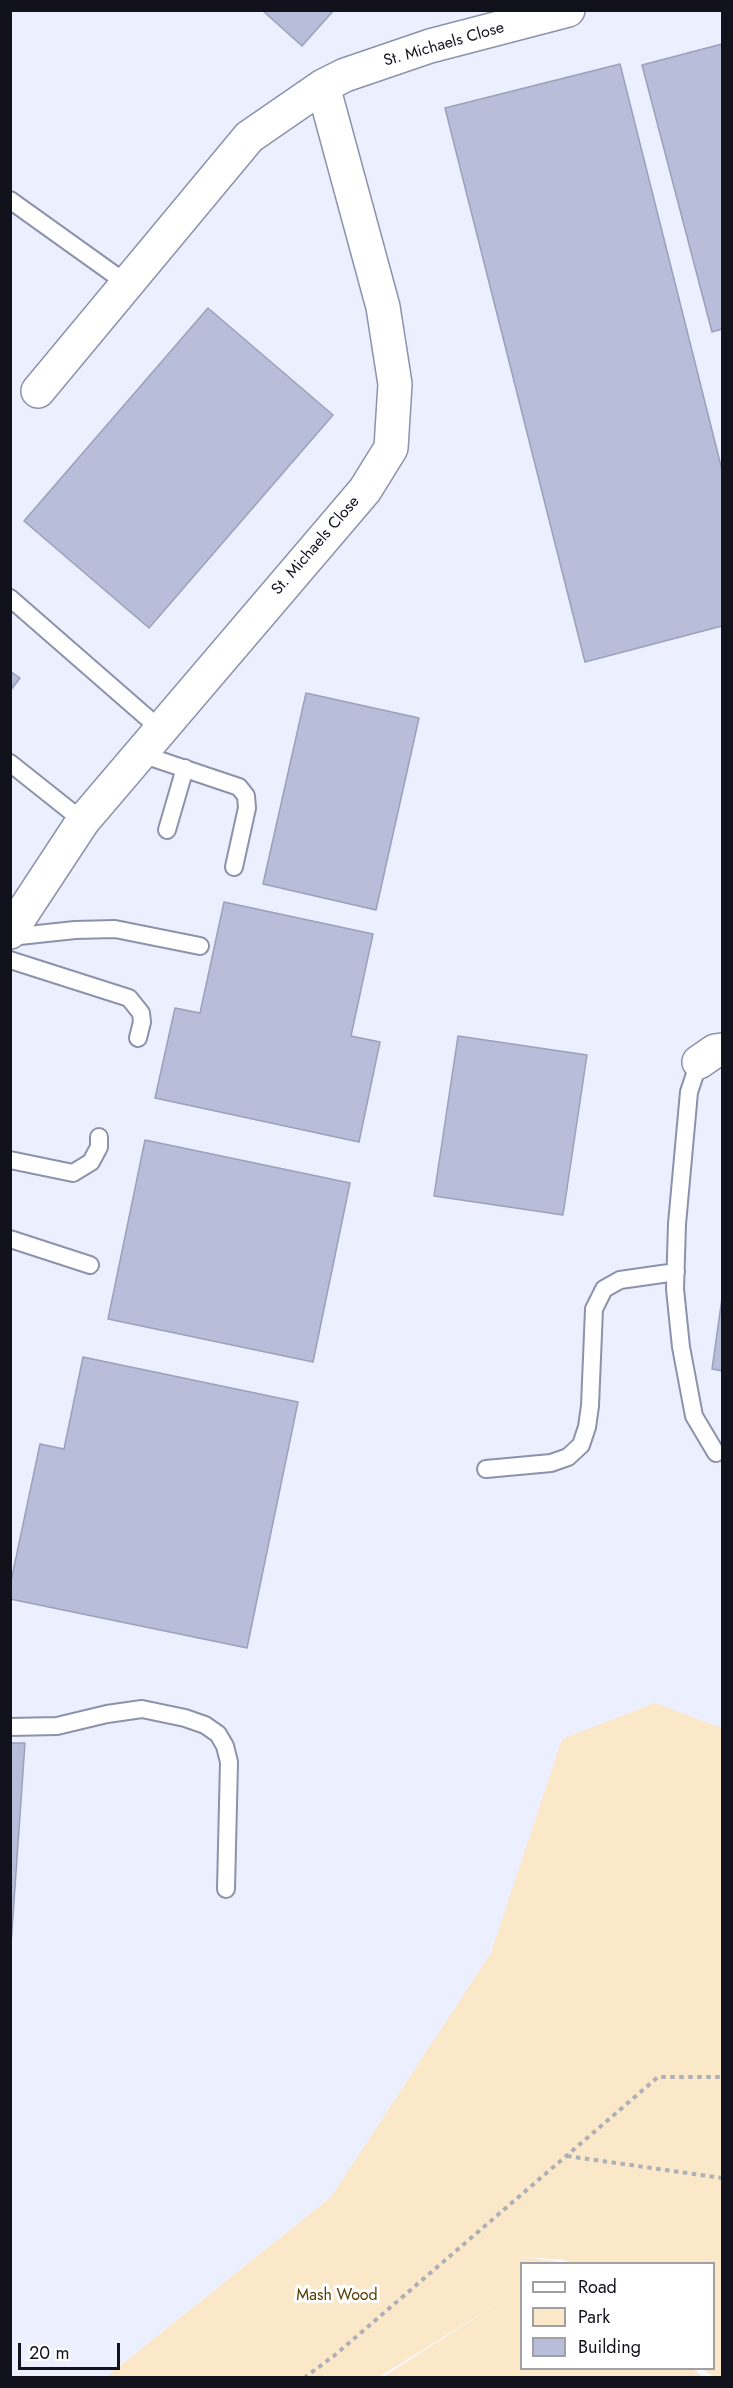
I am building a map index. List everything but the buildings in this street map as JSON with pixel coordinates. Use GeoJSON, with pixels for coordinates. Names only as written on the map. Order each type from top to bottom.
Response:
{"type":"FeatureCollection","features":[{"type":"Feature","properties":{"kind":"street","name":"St. Michaels Close"},"geometry":{"type":"LineString","coordinates":[[38,391],[249,136],[323,86],[345,75],[430,46],[546,13]]}},
{"type":"Feature","properties":{"kind":"street","name":"St. Michaels Close"},"geometry":{"type":"LineString","coordinates":[[10,932],[83,821],[159,728],[365,490],[391,448],[395,384],[383,307],[323,86]]}},
{"type":"Feature","properties":{"kind":"lane"},"geometry":{"type":"LineString","coordinates":[[10,200],[126,283]]}},
{"type":"Feature","properties":{"kind":"lane"},"geometry":{"type":"LineString","coordinates":[[10,598],[159,728]]}},
{"type":"Feature","properties":{"kind":"lane"},"geometry":{"type":"LineString","coordinates":[[138,753],[239,787],[246,796],[247,808],[234,867]]}},
{"type":"Feature","properties":{"kind":"lane"},"geometry":{"type":"LineString","coordinates":[[10,763],[83,821]]}},
{"type":"Feature","properties":{"kind":"lane"},"geometry":{"type":"LineString","coordinates":[[167,830],[184,768]]}},
{"type":"Feature","properties":{"kind":"lane"},"geometry":{"type":"LineString","coordinates":[[10,937],[75,930],[115,929],[200,946]]}},
{"type":"Feature","properties":{"kind":"lane"},"geometry":{"type":"LineString","coordinates":[[10,960],[129,998],[141,1013],[142,1022],[138,1038]]}},
{"type":"Feature","properties":{"kind":"lane"},"geometry":{"type":"LineString","coordinates":[[711,1056],[689,1092],[677,1224],[676,1272],[681,1347],[694,1416],[716,1453]]}},
{"type":"Feature","properties":{"kind":"lane"},"geometry":{"type":"LineString","coordinates":[[10,1160],[73,1173],[91,1162],[99,1147],[99,1137]]}},
{"type":"Feature","properties":{"kind":"lane"},"geometry":{"type":"LineString","coordinates":[[10,1239],[90,1265]]}},
{"type":"Feature","properties":{"kind":"lane"},"geometry":{"type":"LineString","coordinates":[[486,1468],[551,1463],[568,1457],[581,1445],[590,1406],[594,1309],[604,1289],[620,1280],[676,1272]]}},
{"type":"Feature","properties":{"kind":"lane"},"geometry":{"type":"LineString","coordinates":[[10,1727],[57,1726],[107,1714],[142,1709],[185,1718],[218,1734],[225,1746],[229,1762],[226,1889]]}},
{"type":"Feature","properties":{"kind":"path"},"geometry":{"type":"LineString","coordinates":[[304,2378],[335,2355],[658,2077],[723,2077]]}},
{"type":"Feature","properties":{"kind":"path"},"geometry":{"type":"LineString","coordinates":[[567,2156],[723,2178]]}},
{"type":"Feature","properties":{"kind":"shaded area"},"geometry":{"type":"Polygon","coordinates":[[[11,11],[722,11],[722,1795],[331,2197],[106,2377],[11,2378],[11,11]]]}},
{"type":"Feature","properties":{"kind":"green space","name":"Mash Wood"},"geometry":{"type":"Polygon","coordinates":[[[655,1703],[722,1728],[722,2377],[714,2377],[704,2370],[715,2370],[715,2262],[567,2262],[516,2256],[560,2262],[520,2262],[520,2370],[694,2370],[703,2377],[383,2377],[501,2301],[379,2377],[106,2377],[331,2197],[491,1953],[562,1739],[655,1703]]]}}]}
